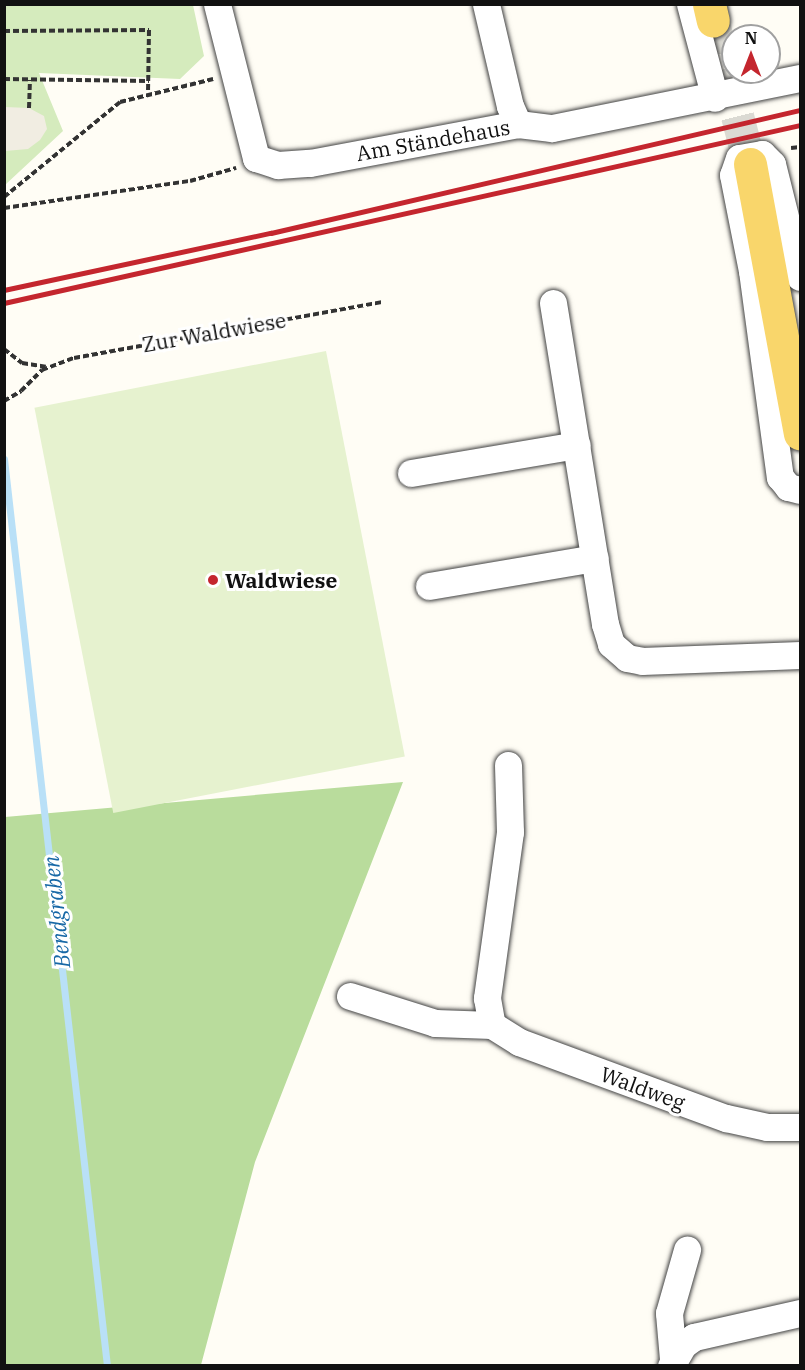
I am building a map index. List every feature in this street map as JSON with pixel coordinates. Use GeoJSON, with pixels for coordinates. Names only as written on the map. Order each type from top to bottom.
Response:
{"type":"FeatureCollection","features":[{"type":"Feature","properties":{"kind":"main road"},"geometry":{"type":"LineString","coordinates":[[750,164],[801,433]]}},
{"type":"Feature","properties":{"kind":"street"},"geometry":{"type":"LineString","coordinates":[[486,4],[510,106],[518,124]]}},
{"type":"Feature","properties":{"kind":"street"},"geometry":{"type":"LineString","coordinates":[[221,6],[234,75],[256,158]]}},
{"type":"Feature","properties":{"kind":"street"},"geometry":{"type":"LineString","coordinates":[[704,10],[715,98]]}},
{"type":"Feature","properties":{"kind":"street","name":"Am Ständehaus"},"geometry":{"type":"LineString","coordinates":[[256,158],[278,165],[310,163],[518,124],[552,128],[715,98],[801,78]]}},
{"type":"Feature","properties":{"kind":"street"},"geometry":{"type":"LineString","coordinates":[[801,278],[772,164],[762,154],[739,158],[733,175],[751,265],[780,477],[788,487],[801,490]]}},
{"type":"Feature","properties":{"kind":"street"},"geometry":{"type":"LineString","coordinates":[[554,303],[606,631],[611,644],[627,658],[642,661],[801,655]]}},
{"type":"Feature","properties":{"kind":"street"},"geometry":{"type":"LineString","coordinates":[[411,473],[577,445]]}},
{"type":"Feature","properties":{"kind":"street"},"geometry":{"type":"LineString","coordinates":[[429,586],[595,558]]}},
{"type":"Feature","properties":{"kind":"street"},"geometry":{"type":"LineString","coordinates":[[350,996],[435,1023],[492,1025],[487,998],[510,832],[508,765]]}},
{"type":"Feature","properties":{"kind":"street","name":"Waldweg"},"geometry":{"type":"LineString","coordinates":[[492,1025],[519,1042],[726,1118],[767,1127],[801,1128]]}},
{"type":"Feature","properties":{"kind":"street"},"geometry":{"type":"LineString","coordinates":[[672,1362],[669,1313],[687,1250]]}},
{"type":"Feature","properties":{"kind":"street"},"geometry":{"type":"LineString","coordinates":[[672,1362],[683,1345],[701,1334],[801,1313]]}},
{"type":"Feature","properties":{"kind":"path"},"geometry":{"type":"LineString","coordinates":[[4,31],[149,30],[148,93]]}},
{"type":"Feature","properties":{"kind":"path"},"geometry":{"type":"LineString","coordinates":[[4,197],[108,111],[126,99],[234,75]]}},
{"type":"Feature","properties":{"kind":"path"},"geometry":{"type":"LineString","coordinates":[[4,79],[149,81]]}},
{"type":"Feature","properties":{"kind":"path"},"geometry":{"type":"LineString","coordinates":[[29,108],[30,80]]}},
{"type":"Feature","properties":{"kind":"path"},"geometry":{"type":"LineString","coordinates":[[4,208],[190,181],[256,158]]}},
{"type":"Feature","properties":{"kind":"path","name":"Zur Waldwiese"},"geometry":{"type":"LineString","coordinates":[[46,367],[88,354],[383,302]]}},
{"type":"Feature","properties":{"kind":"path"},"geometry":{"type":"LineString","coordinates":[[4,349],[22,363],[46,367]]}},
{"type":"Feature","properties":{"kind":"path"},"geometry":{"type":"LineString","coordinates":[[4,401],[16,396],[46,367]]}},
{"type":"Feature","properties":{"kind":"green space"},"geometry":{"type":"Polygon","coordinates":[[[5,5],[193,5],[204,56],[180,79],[39,73],[63,131],[5,185],[5,5]]]}},
{"type":"Feature","properties":{"kind":"green space","name":"Waldwiese"},"geometry":{"type":"Polygon","coordinates":[[[326,351],[405,756],[113,813],[34,408],[326,351]]]}},
{"type":"Feature","properties":{"kind":"green space"},"geometry":{"type":"Polygon","coordinates":[[[403,782],[255,1162],[201,1365],[5,1365],[5,817],[403,782]]]}},
{"type":"Feature","properties":{"kind":"shaded area"},"geometry":{"type":"Polygon","coordinates":[[[5,107],[29,108],[44,116],[47,129],[40,140],[28,149],[5,151],[5,107]]]}},
{"type":"Feature","properties":{"kind":"waterway","name":"Bendgraben"},"geometry":{"type":"LineString","coordinates":[[4,459],[107,1366]]}},
{"type":"Feature","properties":{"kind":"tunnel"},"geometry":{"type":"LineString","coordinates":[[713,21],[750,164]]}},
{"type":"Feature","properties":{"kind":"railway"},"geometry":{"type":"LineString","coordinates":[[4,290],[271,233],[800,110]]}},
{"type":"Feature","properties":{"kind":"railway"},"geometry":{"type":"LineString","coordinates":[[4,303],[800,125]]}},
{"type":"Feature","properties":{"kind":"place","name":"Waldwiese"},"geometry":{"type":"Point","coordinates":[213,580]}}]}
